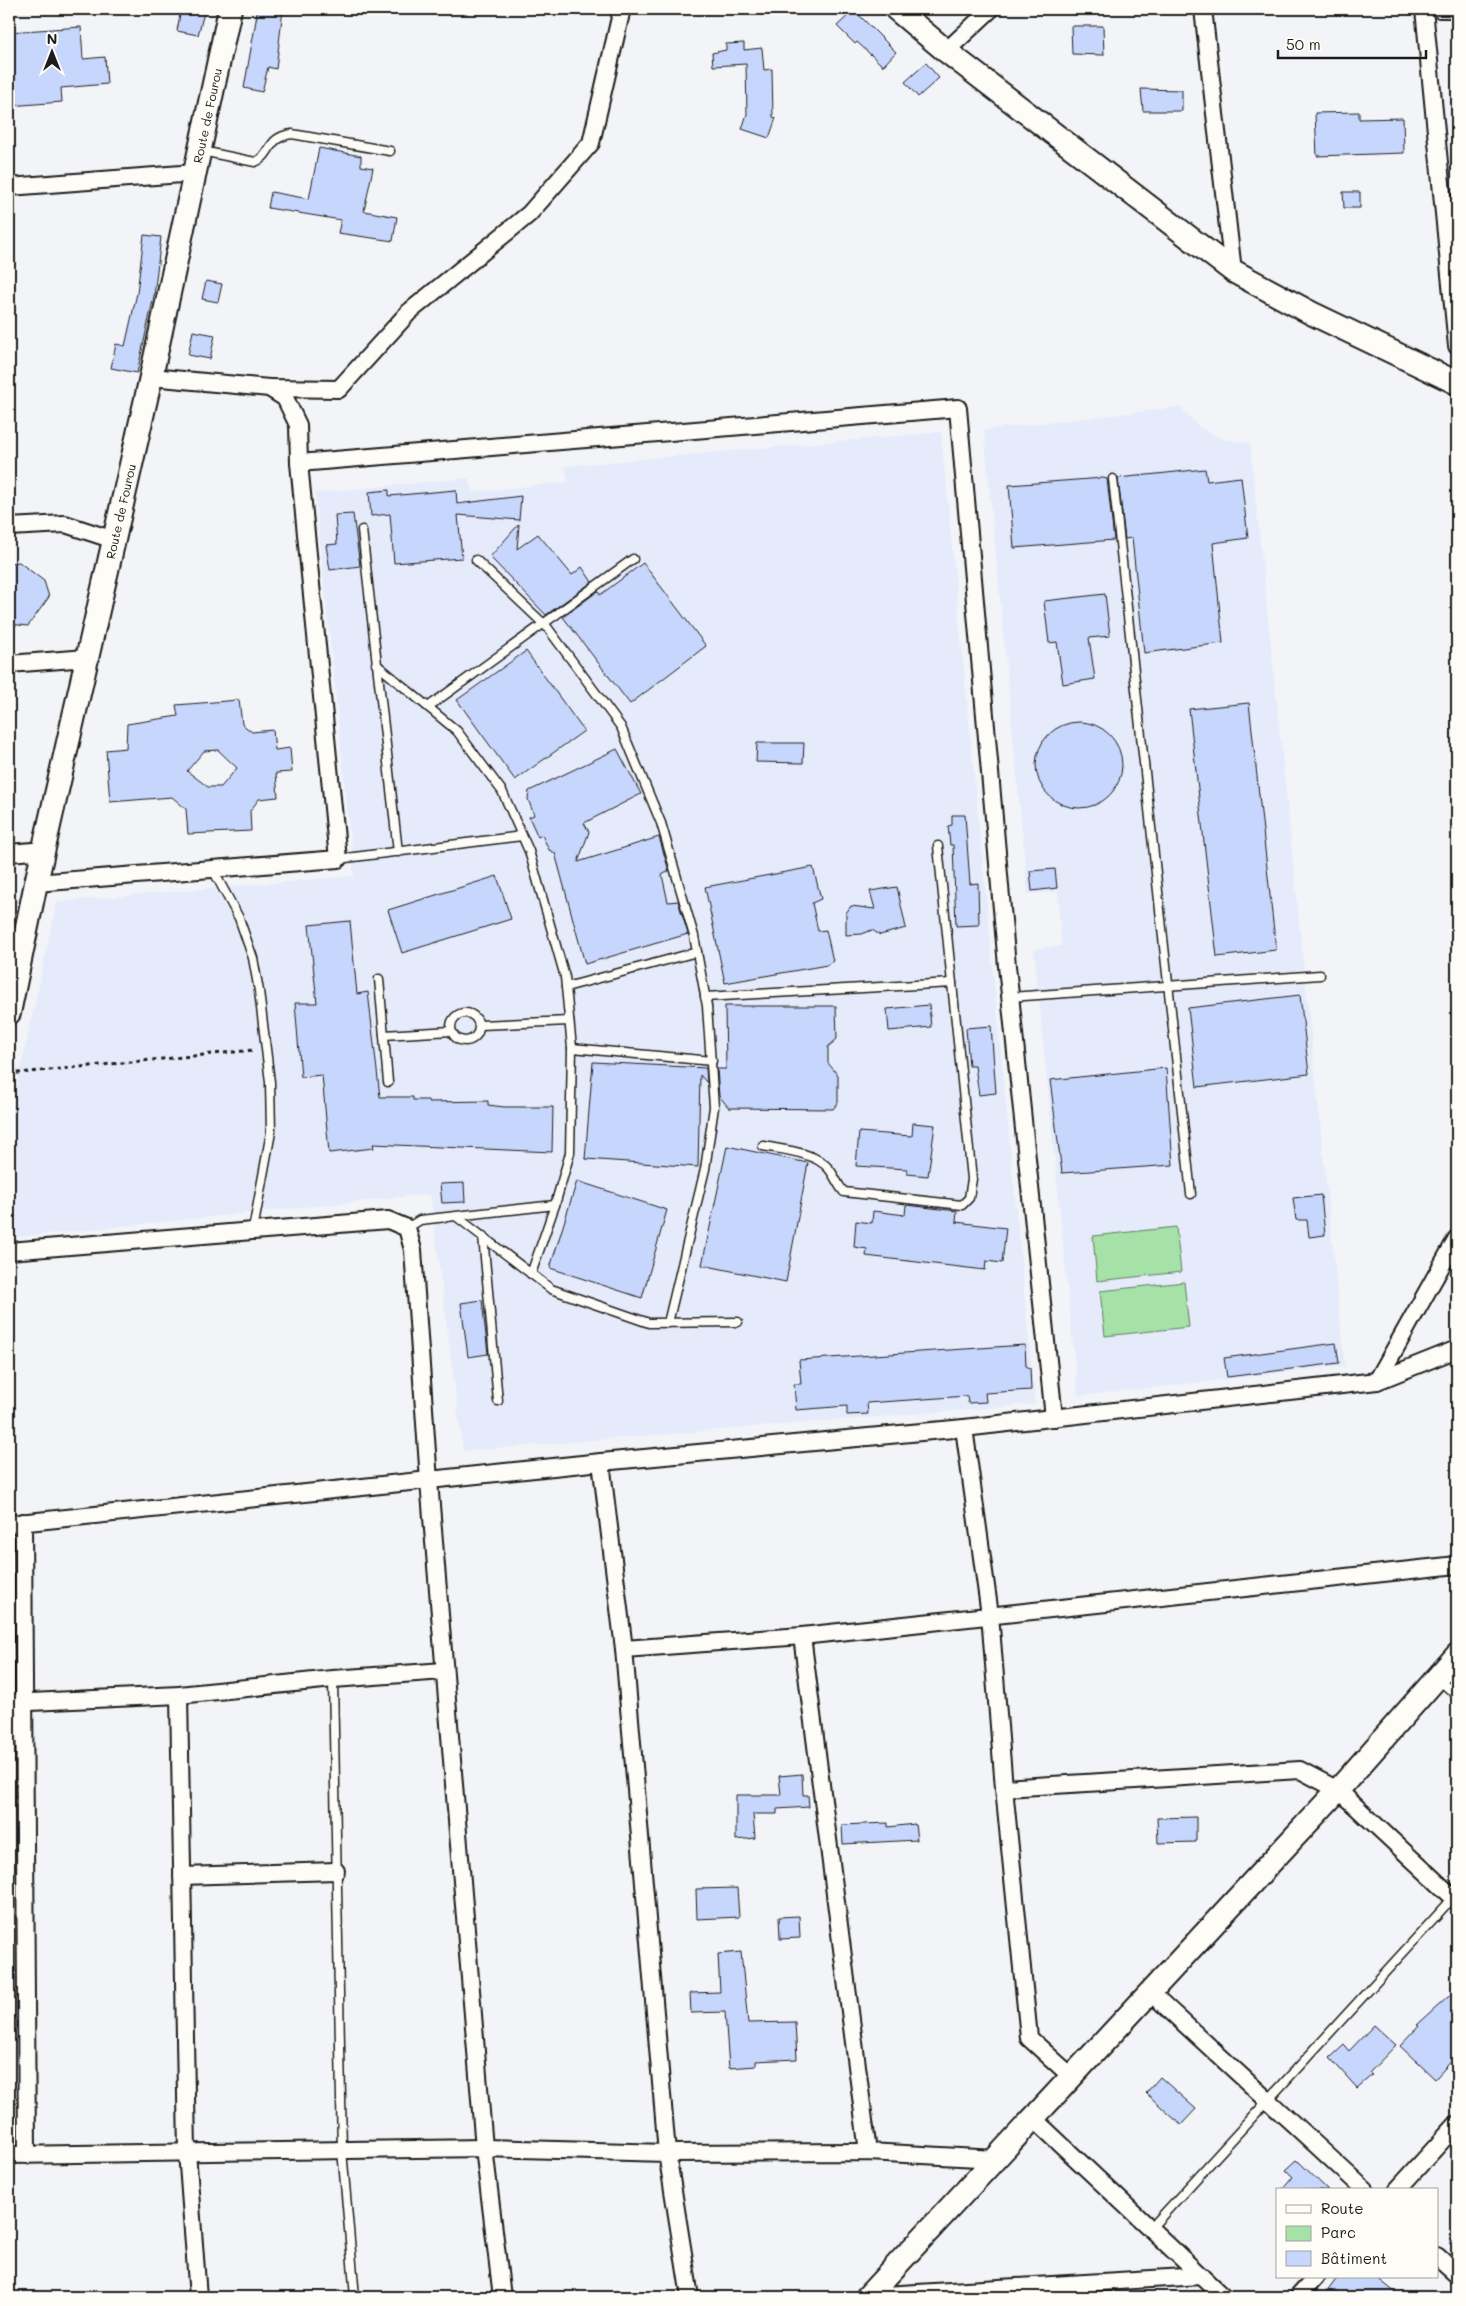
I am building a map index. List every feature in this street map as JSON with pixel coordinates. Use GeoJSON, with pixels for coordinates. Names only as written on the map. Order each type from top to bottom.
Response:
{"type":"FeatureCollection","features":[{"type":"Feature","properties":{"kind":"street","name":"Route de Fourou"},"geometry":{"type":"LineString","coordinates":[[9,1013],[36,883],[151,377],[230,9]]}},
{"type":"Feature","properties":{"kind":"street"},"geometry":{"type":"LineString","coordinates":[[151,377],[268,388],[339,389],[409,312],[528,214],[591,143],[622,9]]}},
{"type":"Feature","properties":{"kind":"street"},"geometry":{"type":"LineString","coordinates":[[896,9],[946,51],[1233,271],[1311,313],[1457,383]]}},
{"type":"Feature","properties":{"kind":"street"},"geometry":{"type":"LineString","coordinates":[[946,51],[990,9]]}},
{"type":"Feature","properties":{"kind":"street"},"geometry":{"type":"LineString","coordinates":[[1203,9],[1233,271]]}},
{"type":"Feature","properties":{"kind":"street"},"geometry":{"type":"LineString","coordinates":[[1424,9],[1457,346]]}},
{"type":"Feature","properties":{"kind":"street"},"geometry":{"type":"LineString","coordinates":[[1439,9],[1457,9]]}},
{"type":"Feature","properties":{"kind":"street"},"geometry":{"type":"LineString","coordinates":[[9,187],[194,174]]}},
{"type":"Feature","properties":{"kind":"street"},"geometry":{"type":"LineString","coordinates":[[36,883],[338,859],[298,463],[298,425],[285,398],[268,388]]}},
{"type":"Feature","properties":{"kind":"street"},"geometry":{"type":"LineString","coordinates":[[298,463],[958,408],[1010,997],[1054,1418]]}},
{"type":"Feature","properties":{"kind":"street"},"geometry":{"type":"LineString","coordinates":[[9,527],[65,524],[114,540]]}},
{"type":"Feature","properties":{"kind":"street"},"geometry":{"type":"LineString","coordinates":[[9,664],[87,658]]}},
{"type":"Feature","properties":{"kind":"street"},"geometry":{"type":"LineString","coordinates":[[9,854],[45,850]]}},
{"type":"Feature","properties":{"kind":"street"},"geometry":{"type":"LineString","coordinates":[[9,1252],[388,1220],[407,1228],[413,1250],[429,1481],[484,2148],[502,2297]]}},
{"type":"Feature","properties":{"kind":"street"},"geometry":{"type":"LineString","coordinates":[[1378,1380],[1457,1238]]}},
{"type":"Feature","properties":{"kind":"street"},"geometry":{"type":"LineString","coordinates":[[27,2155],[25,1701],[16,1523],[601,1462],[964,1428],[1378,1380],[1457,1349]]}},
{"type":"Feature","properties":{"kind":"street"},"geometry":{"type":"LineString","coordinates":[[964,1428],[990,1615],[1004,1788],[1029,2038],[1072,2077]]}},
{"type":"Feature","properties":{"kind":"street"},"geometry":{"type":"LineString","coordinates":[[601,1462],[624,1649],[667,2153],[690,2297]]}},
{"type":"Feature","properties":{"kind":"street"},"geometry":{"type":"LineString","coordinates":[[624,1649],[802,1636],[1457,1565]]}},
{"type":"Feature","properties":{"kind":"street"},"geometry":{"type":"LineString","coordinates":[[802,1636],[868,2152]]}},
{"type":"Feature","properties":{"kind":"street"},"geometry":{"type":"LineString","coordinates":[[867,2296],[1338,1790],[1457,1655]]}},
{"type":"Feature","properties":{"kind":"street"},"geometry":{"type":"LineString","coordinates":[[9,1702],[179,1695],[444,1670]]}},
{"type":"Feature","properties":{"kind":"street"},"geometry":{"type":"LineString","coordinates":[[179,1695],[187,2152],[198,2297]]}},
{"type":"Feature","properties":{"kind":"street"},"geometry":{"type":"LineString","coordinates":[[1004,1788],[1300,1770],[1338,1790],[1456,1898]]}},
{"type":"Feature","properties":{"kind":"street"},"geometry":{"type":"LineString","coordinates":[[182,1876],[336,1871]]}},
{"type":"Feature","properties":{"kind":"street"},"geometry":{"type":"LineString","coordinates":[[1150,1992],[1363,2188]]}},
{"type":"Feature","properties":{"kind":"street"},"geometry":{"type":"LineString","coordinates":[[1033,2118],[1223,2297]]}},
{"type":"Feature","properties":{"kind":"street"},"geometry":{"type":"LineString","coordinates":[[1399,2188],[1457,2124]]}},
{"type":"Feature","properties":{"kind":"street"},"geometry":{"type":"LineString","coordinates":[[9,2155],[484,2148],[667,2153],[868,2152],[996,2158]]}},
{"type":"Feature","properties":{"kind":"street"},"geometry":{"type":"LineString","coordinates":[[1438,2257],[1457,2274]]}},
{"type":"Feature","properties":{"kind":"street"},"geometry":{"type":"LineString","coordinates":[[867,2296],[1201,2276]]}},
{"type":"Feature","properties":{"kind":"street"},"geometry":{"type":"LineString","coordinates":[[1298,2297],[1315,2278]]}},
{"type":"Feature","properties":{"kind":"lane"},"geometry":{"type":"LineString","coordinates":[[199,150],[255,162],[262,159],[273,140],[292,134],[390,151]]}},
{"type":"Feature","properties":{"kind":"lane"},"geometry":{"type":"LineString","coordinates":[[1113,479],[1191,1194]]}},
{"type":"Feature","properties":{"kind":"lane"},"geometry":{"type":"LineString","coordinates":[[362,530],[398,852]]}},
{"type":"Feature","properties":{"kind":"lane"},"geometry":{"type":"LineString","coordinates":[[428,707],[633,559]]}},
{"type":"Feature","properties":{"kind":"lane"},"geometry":{"type":"LineString","coordinates":[[476,560],[543,624],[621,727],[661,823],[697,952],[705,997],[712,1061],[714,1107],[705,1169],[668,1323]]}},
{"type":"Feature","properties":{"kind":"lane"},"geometry":{"type":"LineString","coordinates":[[376,664],[458,731],[496,784],[528,851],[565,977],[572,1048],[570,1153],[555,1205],[531,1274]]}},
{"type":"Feature","properties":{"kind":"lane"},"geometry":{"type":"LineString","coordinates":[[338,859],[522,836]]}},
{"type":"Feature","properties":{"kind":"lane"},"geometry":{"type":"LineString","coordinates":[[763,1146],[804,1155],[818,1161],[830,1170],[835,1183],[844,1192],[962,1205],[969,1198],[972,1179],[938,846]]}},
{"type":"Feature","properties":{"kind":"lane"},"geometry":{"type":"LineString","coordinates":[[213,870],[239,918],[253,958],[270,1082],[271,1132],[253,1230]]}},
{"type":"Feature","properties":{"kind":"lane"},"geometry":{"type":"LineString","coordinates":[[566,988],[697,952]]}},
{"type":"Feature","properties":{"kind":"lane"},"geometry":{"type":"LineString","coordinates":[[1010,997],[1320,975]]}},
{"type":"Feature","properties":{"kind":"lane"},"geometry":{"type":"LineString","coordinates":[[379,979],[388,1082]]}},
{"type":"Feature","properties":{"kind":"lane"},"geometry":{"type":"LineString","coordinates":[[705,997],[952,982]]}},
{"type":"Feature","properties":{"kind":"lane"},"geometry":{"type":"LineString","coordinates":[[384,1035],[451,1031],[461,1041],[470,1041],[478,1035],[480,1025],[472,1014],[462,1013],[452,1022],[451,1031]]}},
{"type":"Feature","properties":{"kind":"lane"},"geometry":{"type":"LineString","coordinates":[[480,1025],[569,1022]]}},
{"type":"Feature","properties":{"kind":"lane"},"geometry":{"type":"LineString","coordinates":[[572,1048],[712,1061]]}},
{"type":"Feature","properties":{"kind":"lane"},"geometry":{"type":"LineString","coordinates":[[407,1228],[420,1220],[555,1205]]}},
{"type":"Feature","properties":{"kind":"lane"},"geometry":{"type":"LineString","coordinates":[[457,1217],[551,1289],[649,1323],[738,1322]]}},
{"type":"Feature","properties":{"kind":"lane"},"geometry":{"type":"LineString","coordinates":[[483,1236],[498,1402]]}},
{"type":"Feature","properties":{"kind":"lane"},"geometry":{"type":"LineString","coordinates":[[1437,1678],[1457,1696]]}},
{"type":"Feature","properties":{"kind":"lane"},"geometry":{"type":"LineString","coordinates":[[333,1679],[342,2150],[354,2297]]}},
{"type":"Feature","properties":{"kind":"lane"},"geometry":{"type":"LineString","coordinates":[[1151,2228],[1456,1898]]}},
{"type":"Feature","properties":{"kind":"path"},"geometry":{"type":"LineString","coordinates":[[9,1074],[264,1049]]}},
{"type":"Feature","properties":{"kind":"shaded area"},"geometry":{"type":"Polygon","coordinates":[[[1180,407],[1199,427],[1222,439],[1250,443],[1345,1366],[1078,1396],[1034,949],[1061,946],[1058,892],[1028,894],[984,430],[1180,407]]]}},
{"type":"Feature","properties":{"kind":"shaded area"},"geometry":{"type":"Polygon","coordinates":[[[941,432],[1035,1404],[463,1451],[430,1194],[9,1238],[9,1122],[57,902],[354,876],[315,493],[468,478],[473,492],[568,482],[565,466],[941,432]]]}},
{"type":"Feature","properties":{"kind":"green space"},"geometry":{"type":"Polygon","coordinates":[[[1176,1227],[1181,1272],[1097,1281],[1093,1236],[1176,1227]]]}},
{"type":"Feature","properties":{"kind":"green space"},"geometry":{"type":"Polygon","coordinates":[[[1184,1282],[1189,1327],[1105,1336],[1100,1291],[1184,1282]]]}},
{"type":"Feature","properties":{"kind":"building"},"geometry":{"type":"Polygon","coordinates":[[[181,9],[205,9],[198,35],[177,31],[181,9]]]}},
{"type":"Feature","properties":{"kind":"building"},"geometry":{"type":"Polygon","coordinates":[[[258,9],[283,9],[276,69],[268,67],[262,92],[244,88],[258,9]]]}},
{"type":"Feature","properties":{"kind":"building"},"geometry":{"type":"Polygon","coordinates":[[[854,10],[896,52],[883,66],[857,42],[855,44],[837,26],[854,10]]]}},
{"type":"Feature","properties":{"kind":"building"},"geometry":{"type":"Polygon","coordinates":[[[1071,26],[1103,26],[1104,55],[1072,54],[1071,26]]]}},
{"type":"Feature","properties":{"kind":"building"},"geometry":{"type":"Polygon","coordinates":[[[81,27],[83,59],[105,57],[107,84],[61,88],[62,102],[9,106],[9,32],[81,27]]]}},
{"type":"Feature","properties":{"kind":"building"},"geometry":{"type":"Polygon","coordinates":[[[744,43],[744,50],[762,48],[764,70],[772,69],[773,117],[776,118],[769,138],[742,129],[747,114],[746,64],[713,66],[712,53],[726,50],[726,44],[744,43]]]}},
{"type":"Feature","properties":{"kind":"building"},"geometry":{"type":"Polygon","coordinates":[[[926,63],[939,78],[918,97],[905,82],[926,63]]]}},
{"type":"Feature","properties":{"kind":"building"},"geometry":{"type":"Polygon","coordinates":[[[1141,89],[1182,90],[1182,111],[1143,111],[1141,89]]]}},
{"type":"Feature","properties":{"kind":"building"},"geometry":{"type":"Polygon","coordinates":[[[1359,112],[1359,119],[1403,118],[1404,153],[1317,156],[1315,113],[1359,112]]]}},
{"type":"Feature","properties":{"kind":"building"},"geometry":{"type":"Polygon","coordinates":[[[319,148],[361,156],[361,166],[373,168],[364,211],[397,217],[393,241],[338,233],[341,220],[268,208],[271,192],[309,199],[319,148]]]}},
{"type":"Feature","properties":{"kind":"building"},"geometry":{"type":"Polygon","coordinates":[[[1343,192],[1360,192],[1360,208],[1344,208],[1343,192]]]}},
{"type":"Feature","properties":{"kind":"building"},"geometry":{"type":"Polygon","coordinates":[[[144,235],[161,237],[154,296],[137,373],[111,368],[116,344],[125,346],[137,293],[144,235]]]}},
{"type":"Feature","properties":{"kind":"building"},"geometry":{"type":"Polygon","coordinates":[[[206,281],[222,284],[218,302],[202,299],[206,281]]]}},
{"type":"Feature","properties":{"kind":"building"},"geometry":{"type":"Polygon","coordinates":[[[193,331],[215,335],[210,359],[188,355],[193,331]]]}},
{"type":"Feature","properties":{"kind":"building"},"geometry":{"type":"Polygon","coordinates":[[[1205,469],[1207,481],[1241,477],[1248,538],[1213,543],[1223,643],[1144,653],[1132,538],[1125,539],[1118,478],[1205,469]]]}},
{"type":"Feature","properties":{"kind":"building"},"geometry":{"type":"Polygon","coordinates":[[[1107,479],[1114,540],[1014,548],[1009,485],[1107,479]]]}},
{"type":"Feature","properties":{"kind":"building"},"geometry":{"type":"Polygon","coordinates":[[[389,490],[389,496],[456,490],[457,504],[521,496],[519,520],[458,515],[462,558],[394,563],[390,514],[371,516],[369,492],[389,490]]]}},
{"type":"Feature","properties":{"kind":"building"},"geometry":{"type":"Polygon","coordinates":[[[353,514],[360,566],[330,570],[326,545],[337,544],[335,515],[353,514]]]}},
{"type":"Feature","properties":{"kind":"building"},"geometry":{"type":"Polygon","coordinates":[[[519,524],[517,549],[538,534],[572,575],[582,567],[592,582],[546,615],[490,557],[519,524]]]}},
{"type":"Feature","properties":{"kind":"building"},"geometry":{"type":"Polygon","coordinates":[[[19,562],[44,581],[49,597],[28,626],[9,624],[9,563],[19,562]]]}},
{"type":"Feature","properties":{"kind":"building"},"geometry":{"type":"Polygon","coordinates":[[[643,563],[706,646],[630,704],[563,617],[598,591],[600,595],[643,563]]]}},
{"type":"Feature","properties":{"kind":"building"},"geometry":{"type":"Polygon","coordinates":[[[1105,594],[1110,636],[1089,638],[1095,679],[1063,684],[1057,642],[1049,643],[1044,601],[1105,594]]]}},
{"type":"Feature","properties":{"kind":"building"},"geometry":{"type":"Polygon","coordinates":[[[526,651],[584,731],[515,780],[457,700],[526,651]]]}},
{"type":"Feature","properties":{"kind":"building"},"geometry":{"type":"Polygon","coordinates":[[[239,700],[242,724],[252,732],[273,730],[275,750],[290,748],[292,772],[276,773],[278,797],[259,799],[250,811],[251,831],[188,834],[186,809],[172,797],[110,802],[106,750],[126,748],[127,724],[178,716],[176,705],[239,700]],[[218,750],[204,751],[187,771],[208,787],[221,787],[237,768],[218,750]]]}},
{"type":"Feature","properties":{"kind":"building"},"geometry":{"type":"Polygon","coordinates":[[[1249,703],[1276,950],[1217,957],[1189,709],[1249,703]]]}},
{"type":"Feature","properties":{"kind":"building"},"geometry":{"type":"Polygon","coordinates":[[[1079,722],[1096,725],[1110,734],[1119,748],[1122,765],[1119,782],[1110,796],[1096,805],[1079,808],[1062,805],[1048,796],[1039,782],[1036,765],[1039,748],[1048,734],[1062,725],[1079,722]]]}},
{"type":"Feature","properties":{"kind":"building"},"geometry":{"type":"Polygon","coordinates":[[[757,743],[804,743],[803,763],[756,762],[757,743]]]}},
{"type":"Feature","properties":{"kind":"building"},"geometry":{"type":"Polygon","coordinates":[[[617,749],[641,794],[584,823],[589,832],[578,862],[659,837],[669,871],[662,875],[668,902],[678,901],[688,934],[585,964],[555,853],[549,850],[542,835],[538,837],[529,817],[534,815],[528,799],[529,791],[617,749]]]}},
{"type":"Feature","properties":{"kind":"building"},"geometry":{"type":"Polygon","coordinates":[[[952,815],[965,815],[970,884],[978,883],[979,925],[956,926],[953,845],[950,845],[948,826],[952,825],[952,815]]]}},
{"type":"Feature","properties":{"kind":"building"},"geometry":{"type":"Polygon","coordinates":[[[813,867],[821,899],[812,903],[818,931],[826,930],[833,961],[827,965],[725,983],[705,887],[813,867]]]}},
{"type":"Feature","properties":{"kind":"building"},"geometry":{"type":"Polygon","coordinates":[[[1055,869],[1057,888],[1032,891],[1030,871],[1055,869]]]}},
{"type":"Feature","properties":{"kind":"building"},"geometry":{"type":"Polygon","coordinates":[[[497,876],[511,919],[402,953],[388,910],[497,876]]]}},
{"type":"Feature","properties":{"kind":"building"},"geometry":{"type":"Polygon","coordinates":[[[897,887],[906,928],[880,935],[872,930],[862,934],[846,935],[846,913],[851,906],[875,909],[870,891],[897,887]]]}},
{"type":"Feature","properties":{"kind":"building"},"geometry":{"type":"Polygon","coordinates":[[[350,921],[357,994],[368,992],[380,1097],[413,1097],[413,1100],[428,1100],[429,1102],[488,1101],[488,1105],[504,1107],[553,1107],[552,1152],[373,1144],[374,1148],[329,1153],[322,1075],[301,1077],[295,1003],[317,1003],[309,925],[350,921]]]}},
{"type":"Feature","properties":{"kind":"building"},"geometry":{"type":"Polygon","coordinates":[[[1300,995],[1309,1074],[1197,1087],[1188,1008],[1300,995]]]}},
{"type":"Feature","properties":{"kind":"building"},"geometry":{"type":"Polygon","coordinates":[[[929,1005],[931,1027],[889,1031],[887,1009],[929,1005]]]}},
{"type":"Feature","properties":{"kind":"building"},"geometry":{"type":"Polygon","coordinates":[[[725,1006],[836,1006],[837,1039],[828,1047],[828,1063],[838,1075],[838,1103],[833,1109],[729,1108],[719,1096],[717,1069],[726,1069],[725,1006]]]}},
{"type":"Feature","properties":{"kind":"building"},"geometry":{"type":"Polygon","coordinates":[[[991,1026],[996,1093],[979,1095],[975,1066],[969,1066],[966,1028],[991,1026]]]}},
{"type":"Feature","properties":{"kind":"building"},"geometry":{"type":"Polygon","coordinates":[[[593,1062],[706,1068],[707,1083],[700,1075],[698,1167],[585,1159],[593,1062]]]}},
{"type":"Feature","properties":{"kind":"building"},"geometry":{"type":"Polygon","coordinates":[[[1166,1068],[1173,1165],[1062,1173],[1050,1080],[1166,1068]]]}},
{"type":"Feature","properties":{"kind":"building"},"geometry":{"type":"Polygon","coordinates":[[[913,1123],[935,1125],[928,1176],[907,1174],[907,1169],[856,1166],[859,1132],[912,1136],[913,1123]]]}},
{"type":"Feature","properties":{"kind":"building"},"geometry":{"type":"Polygon","coordinates":[[[727,1146],[808,1163],[786,1282],[702,1265],[727,1146]]]}},
{"type":"Feature","properties":{"kind":"building"},"geometry":{"type":"Polygon","coordinates":[[[577,1181],[667,1210],[642,1298],[550,1268],[577,1181]]]}},
{"type":"Feature","properties":{"kind":"building"},"geometry":{"type":"Polygon","coordinates":[[[464,1183],[465,1202],[442,1203],[440,1184],[464,1183]]]}},
{"type":"Feature","properties":{"kind":"building"},"geometry":{"type":"Polygon","coordinates":[[[1321,1195],[1325,1235],[1309,1237],[1307,1220],[1296,1220],[1293,1198],[1321,1195]]]}},
{"type":"Feature","properties":{"kind":"building"},"geometry":{"type":"Polygon","coordinates":[[[906,1205],[957,1211],[956,1222],[1006,1228],[1002,1263],[986,1261],[985,1270],[866,1256],[867,1249],[854,1247],[856,1221],[872,1223],[873,1211],[905,1215],[906,1205]]]}},
{"type":"Feature","properties":{"kind":"building"},"geometry":{"type":"Polygon","coordinates":[[[482,1300],[488,1354],[468,1357],[461,1303],[482,1300]]]}},
{"type":"Feature","properties":{"kind":"building"},"geometry":{"type":"Polygon","coordinates":[[[1336,1343],[1339,1363],[1227,1377],[1224,1358],[1336,1343]]]}},
{"type":"Feature","properties":{"kind":"building"},"geometry":{"type":"Polygon","coordinates":[[[1025,1345],[1026,1366],[1030,1368],[1031,1390],[985,1393],[986,1402],[968,1403],[967,1396],[867,1403],[868,1414],[847,1415],[847,1406],[796,1410],[794,1384],[801,1384],[799,1360],[1025,1345]]]}},
{"type":"Feature","properties":{"kind":"building"},"geometry":{"type":"Polygon","coordinates":[[[802,1774],[803,1795],[808,1795],[809,1807],[777,1809],[777,1814],[753,1814],[755,1838],[736,1840],[736,1795],[781,1795],[779,1776],[802,1774]]]}},
{"type":"Feature","properties":{"kind":"building"},"geometry":{"type":"Polygon","coordinates":[[[1196,1817],[1196,1842],[1158,1843],[1157,1818],[1196,1817]]]}},
{"type":"Feature","properties":{"kind":"building"},"geometry":{"type":"Polygon","coordinates":[[[888,1823],[888,1827],[915,1824],[917,1840],[843,1844],[842,1825],[888,1823]]]}},
{"type":"Feature","properties":{"kind":"building"},"geometry":{"type":"Polygon","coordinates":[[[737,1888],[739,1917],[697,1919],[696,1889],[737,1888]]]}},
{"type":"Feature","properties":{"kind":"building"},"geometry":{"type":"Polygon","coordinates":[[[799,1916],[800,1938],[780,1939],[779,1917],[799,1916]]]}},
{"type":"Feature","properties":{"kind":"building"},"geometry":{"type":"Polygon","coordinates":[[[741,1952],[748,2023],[795,2022],[797,2059],[756,2061],[756,2066],[729,2068],[725,2012],[691,2013],[690,1993],[720,1992],[718,1954],[741,1952]]]}},
{"type":"Feature","properties":{"kind":"building"},"geometry":{"type":"Polygon","coordinates":[[[1457,1989],[1457,2055],[1435,2079],[1400,2046],[1419,2026],[1417,2025],[1457,1989]]]}},
{"type":"Feature","properties":{"kind":"building"},"geometry":{"type":"Polygon","coordinates":[[[1374,2025],[1396,2045],[1369,2073],[1372,2075],[1357,2088],[1330,2058],[1344,2045],[1349,2051],[1374,2025]]]}},
{"type":"Feature","properties":{"kind":"building"},"geometry":{"type":"Polygon","coordinates":[[[1160,2077],[1196,2109],[1181,2125],[1146,2093],[1160,2077]]]}},
{"type":"Feature","properties":{"kind":"building"},"geometry":{"type":"Polygon","coordinates":[[[1297,2160],[1326,2188],[1284,2188],[1293,2177],[1286,2170],[1297,2160]]]}},
{"type":"Feature","properties":{"kind":"building"},"geometry":{"type":"Polygon","coordinates":[[[1337,2278],[1377,2278],[1401,2297],[1323,2297],[1337,2278]]]}}]}
